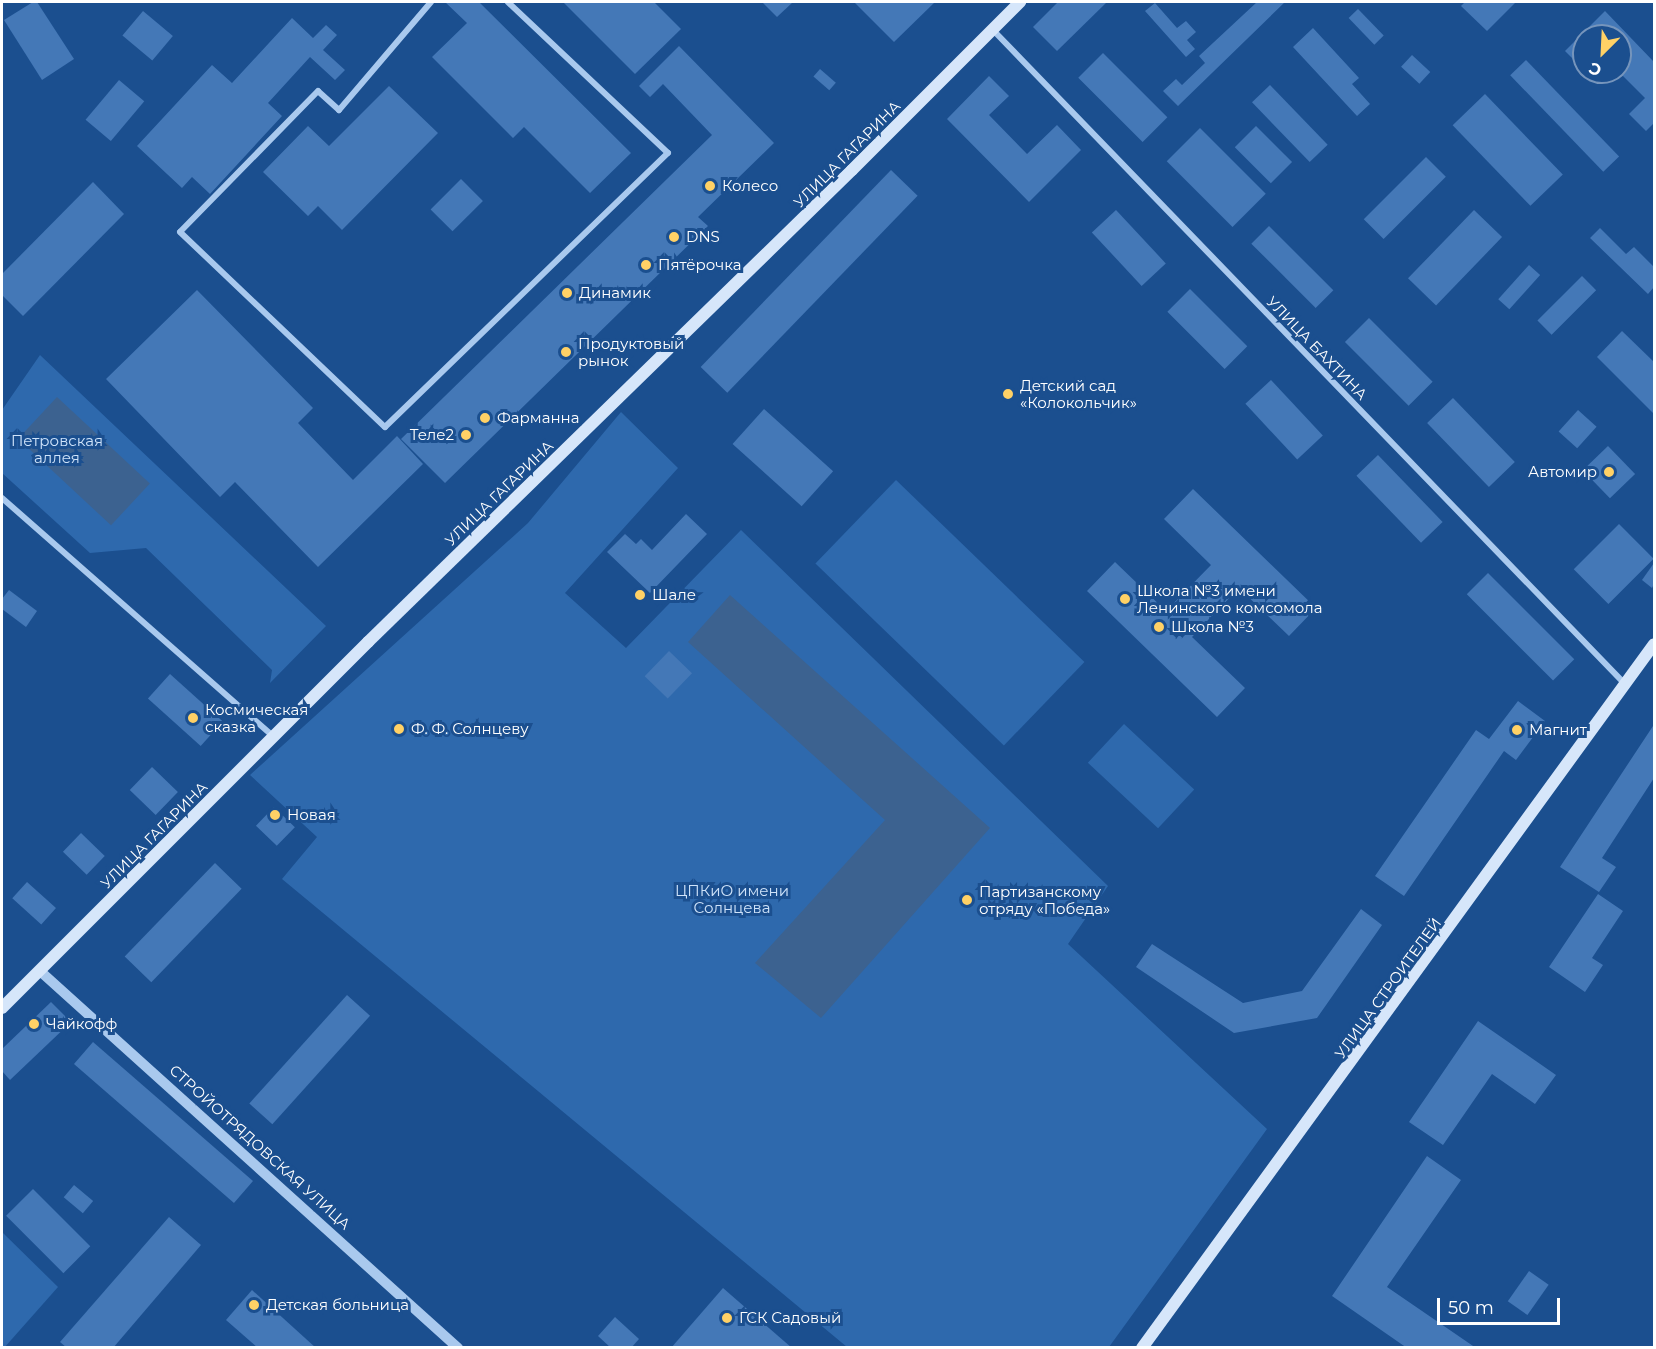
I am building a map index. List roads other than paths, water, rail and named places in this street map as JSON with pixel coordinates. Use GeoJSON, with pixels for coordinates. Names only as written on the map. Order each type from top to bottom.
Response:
{"type":"FeatureCollection","features":[{"type":"Feature","properties":{"kind":"main road","name":"УЛИЦА ГАГАРИНА"},"geometry":{"type":"LineString","coordinates":[[2,1008],[273,736],[852,170],[1020,2]]}},
{"type":"Feature","properties":{"kind":"main road","name":"УЛИЦА СТРОИТЕЛЕЙ"},"geometry":{"type":"LineString","coordinates":[[1142,1347],[1654,644]]}},
{"type":"Feature","properties":{"kind":"street"},"geometry":{"type":"LineString","coordinates":[[432,2],[339,110],[318,92],[180,232],[385,427],[668,153],[508,2]]}},
{"type":"Feature","properties":{"kind":"street","name":"УЛИЦА БАХТИНА"},"geometry":{"type":"LineString","coordinates":[[992,28],[1626,684]]}},
{"type":"Feature","properties":{"kind":"street"},"geometry":{"type":"LineString","coordinates":[[2,498],[273,736]]}},
{"type":"Feature","properties":{"kind":"street","name":"СТРОЙОТРЯДОВСКАЯ УЛИЦА"},"geometry":{"type":"LineString","coordinates":[[40,971],[458,1347]]}},
{"type":"Feature","properties":{"kind":"place","name":"Колесо"},"geometry":{"type":"Point","coordinates":[710,186]}},
{"type":"Feature","properties":{"kind":"place","name":"DNS"},"geometry":{"type":"Point","coordinates":[674,237]}},
{"type":"Feature","properties":{"kind":"place","name":"Пятёрочка"},"geometry":{"type":"Point","coordinates":[646,265]}},
{"type":"Feature","properties":{"kind":"place","name":"Динамик"},"geometry":{"type":"Point","coordinates":[567,293]}},
{"type":"Feature","properties":{"kind":"place","name":"Продуктовый рынок"},"geometry":{"type":"Point","coordinates":[566,352]}},
{"type":"Feature","properties":{"kind":"place","name":"Детский сад «Колокольчик»"},"geometry":{"type":"Point","coordinates":[1008,394]}},
{"type":"Feature","properties":{"kind":"place","name":"Фарманна"},"geometry":{"type":"Point","coordinates":[485,418]}},
{"type":"Feature","properties":{"kind":"place","name":"Теле2"},"geometry":{"type":"Point","coordinates":[466,435]}},
{"type":"Feature","properties":{"kind":"place","name":"Автомир"},"geometry":{"type":"Point","coordinates":[1609,472]}},
{"type":"Feature","properties":{"kind":"place","name":"Шале"},"geometry":{"type":"Point","coordinates":[640,595]}},
{"type":"Feature","properties":{"kind":"place","name":"Школа №3 имени Ленинского комсомола"},"geometry":{"type":"Point","coordinates":[1125,599]}},
{"type":"Feature","properties":{"kind":"place","name":"Школа №3"},"geometry":{"type":"Point","coordinates":[1159,627]}},
{"type":"Feature","properties":{"kind":"place","name":"Космическая сказка"},"geometry":{"type":"Point","coordinates":[193,718]}},
{"type":"Feature","properties":{"kind":"place","name":"Ф. Ф. Солнцеву"},"geometry":{"type":"Point","coordinates":[399,729]}},
{"type":"Feature","properties":{"kind":"place","name":"Магнит"},"geometry":{"type":"Point","coordinates":[1517,730]}},
{"type":"Feature","properties":{"kind":"place","name":"Новая"},"geometry":{"type":"Point","coordinates":[275,815]}},
{"type":"Feature","properties":{"kind":"place","name":"Партизанскому отряду «Победа»"},"geometry":{"type":"Point","coordinates":[967,900]}},
{"type":"Feature","properties":{"kind":"place","name":"Чайкофф"},"geometry":{"type":"Point","coordinates":[34,1024]}},
{"type":"Feature","properties":{"kind":"place","name":"Детская больница"},"geometry":{"type":"Point","coordinates":[254,1305]}},
{"type":"Feature","properties":{"kind":"place","name":"ГСК Садовый"},"geometry":{"type":"Point","coordinates":[727,1318]}},
{"type":"Feature","properties":{"kind":"park label","name":"Петровская аллея"},"geometry":{"type":"Point","coordinates":[57,448]}},
{"type":"Feature","properties":{"kind":"park label","name":"ЦПКиО имени Солнцева"},"geometry":{"type":"Point","coordinates":[732,898]}}]}
